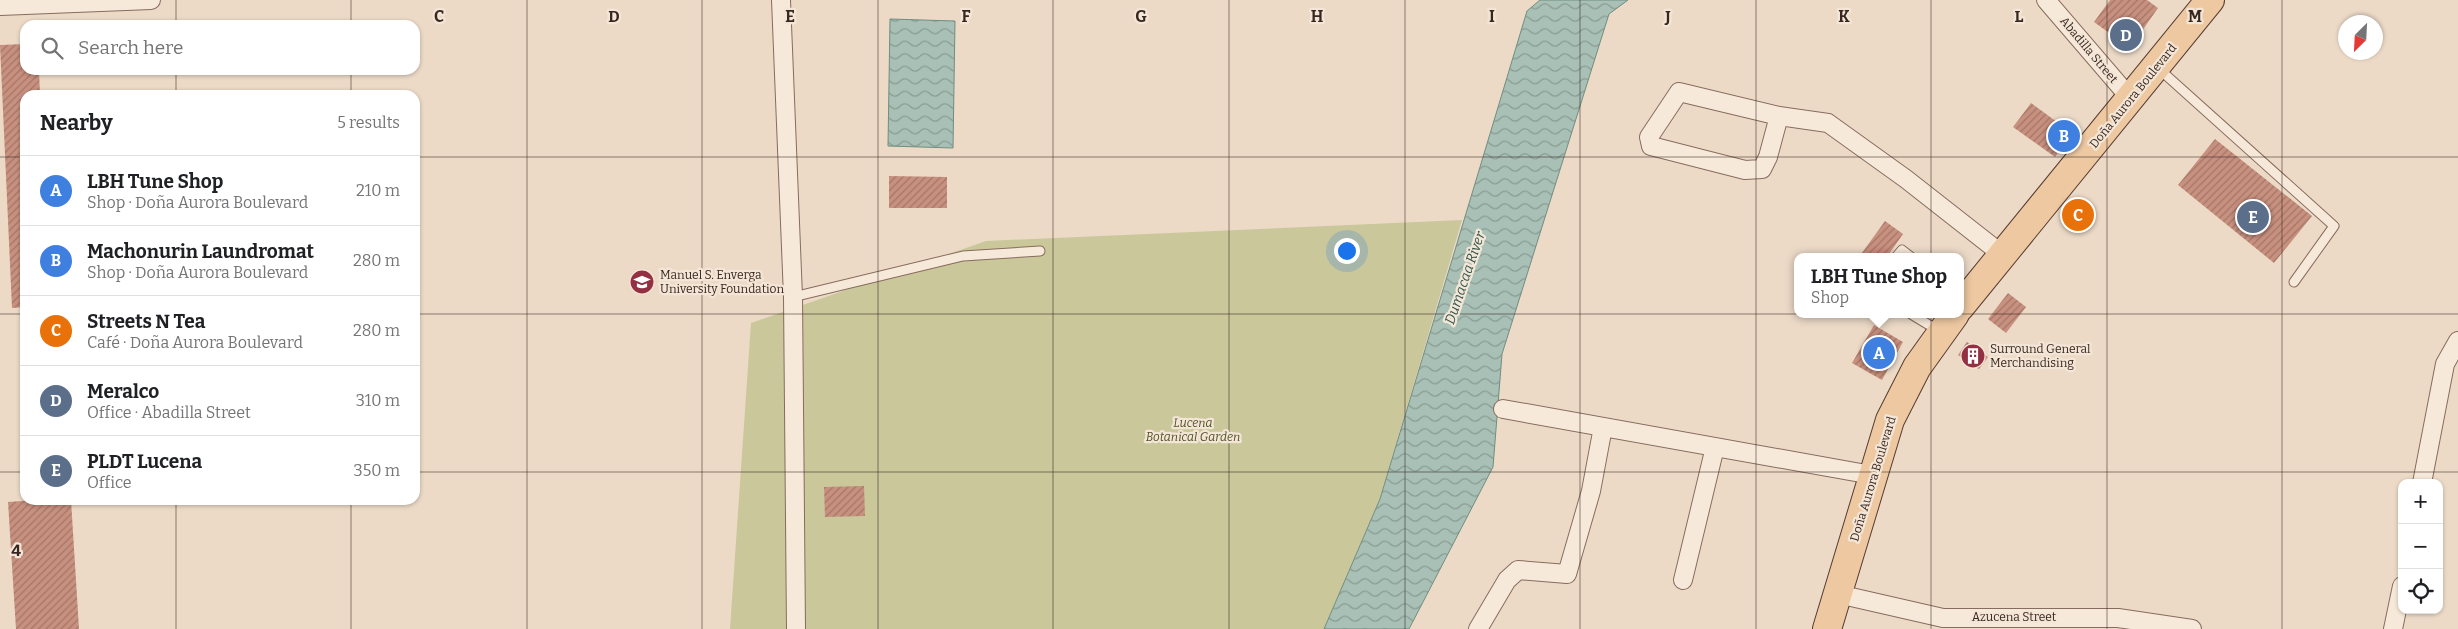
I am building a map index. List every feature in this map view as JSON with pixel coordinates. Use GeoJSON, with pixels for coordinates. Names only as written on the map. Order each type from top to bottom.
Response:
{"type":"FeatureCollection","features":[{"type":"Feature","properties":{"kind":"main road","name":"Doña Aurora Boulevard"},"geometry":{"type":"LineString","coordinates":[[1964,302],[2210,0]]}},
{"type":"Feature","properties":{"kind":"main road","name":"Doña Aurora Boulevard"},"geometry":{"type":"LineString","coordinates":[[1827,629],[1890,420],[1917,367],[1951,318]]}},
{"type":"Feature","properties":{"kind":"street"},"geometry":{"type":"LineString","coordinates":[[0,6],[150,0]]}},
{"type":"Feature","properties":{"kind":"street"},"geometry":{"type":"LineString","coordinates":[[780,0],[793,297],[796,629]]}},
{"type":"Feature","properties":{"kind":"street","name":"Abadilla Street"},"geometry":{"type":"LineString","coordinates":[[2046,0],[2131,99]]}},
{"type":"Feature","properties":{"kind":"street"},"geometry":{"type":"LineString","coordinates":[[1779,116],[1768,157],[1762,169],[1745,170],[1650,146],[1649,137],[1679,92],[1779,116],[1828,123],[1906,179],[2003,255]]}},
{"type":"Feature","properties":{"kind":"street"},"geometry":{"type":"LineString","coordinates":[[2423,479],[2445,364],[2458,341]]}},
{"type":"Feature","properties":{"kind":"street"},"geometry":{"type":"LineString","coordinates":[[1503,409],[1872,475]]}},
{"type":"Feature","properties":{"kind":"street"},"geometry":{"type":"LineString","coordinates":[[1478,629],[1507,580],[1518,570],[1567,574],[1591,491],[1603,427]]}},
{"type":"Feature","properties":{"kind":"street"},"geometry":{"type":"LineString","coordinates":[[1683,580],[1715,447]]}},
{"type":"Feature","properties":{"kind":"street","name":"Azucena Street"},"geometry":{"type":"LineString","coordinates":[[1838,594],[1943,618],[1979,623],[2030,623],[2118,618],[2192,629]]}},
{"type":"Feature","properties":{"kind":"street"},"geometry":{"type":"LineString","coordinates":[[2393,629],[2398,605]]}},
{"type":"Feature","properties":{"kind":"lane"},"geometry":{"type":"LineString","coordinates":[[2156,67],[2334,226],[2294,282]]}},
{"type":"Feature","properties":{"kind":"lane"},"geometry":{"type":"LineString","coordinates":[[793,297],[963,256],[1040,251]]}},
{"type":"Feature","properties":{"kind":"green space","name":"Lucena Botanical Garden"},"geometry":{"type":"Polygon","coordinates":[[[1462,220],[1380,499],[1324,629],[730,629],[751,323],[986,241],[1462,220]]]}},
{"type":"Feature","properties":{"kind":"water","name":"Dumacaa River"},"geometry":{"type":"Polygon","coordinates":[[[1540,0],[1628,0],[1609,14],[1502,354],[1493,467],[1409,629],[1324,629],[1380,499],[1527,11],[1540,0]]]}},
{"type":"Feature","properties":{"kind":"water"},"geometry":{"type":"Polygon","coordinates":[[[890,19],[955,21],[953,148],[888,146],[890,19]]]}},
{"type":"Feature","properties":{"kind":"building"},"geometry":{"type":"Polygon","coordinates":[[[2110,0],[2147,0],[2158,8],[2130,48],[2094,22],[2110,0]]]}},
{"type":"Feature","properties":{"kind":"building"},"geometry":{"type":"Polygon","coordinates":[[[20,44],[20,75],[39,75],[40,90],[20,90],[20,307],[12,308],[0,45],[20,44]]]}},
{"type":"Feature","properties":{"kind":"building"},"geometry":{"type":"Polygon","coordinates":[[[2031,103],[2072,133],[2055,157],[2013,127],[2031,103]]]}},
{"type":"Feature","properties":{"kind":"building"},"geometry":{"type":"Polygon","coordinates":[[[2215,139],[2312,216],[2274,263],[2178,185],[2215,139]]]}},
{"type":"Feature","properties":{"kind":"building"},"geometry":{"type":"Polygon","coordinates":[[[889,176],[947,177],[947,208],[889,208],[889,176]]]}},
{"type":"Feature","properties":{"kind":"building"},"geometry":{"type":"Polygon","coordinates":[[[1885,221],[1903,234],[1890,253],[1862,253],[1885,221]]]}},
{"type":"Feature","properties":{"kind":"building"},"geometry":{"type":"Polygon","coordinates":[[[2008,293],[2026,307],[2006,333],[1988,319],[2008,293]]]}},
{"type":"Feature","properties":{"kind":"building"},"geometry":{"type":"Polygon","coordinates":[[[1874,325],[1903,342],[1882,380],[1852,363],[1874,325]]]}},
{"type":"Feature","properties":{"kind":"building","name":"Surround General Merchandising"},"geometry":{"type":"Polygon","coordinates":[[[1967,342],[1988,357],[1979,369],[1958,355],[1967,342]]]}},
{"type":"Feature","properties":{"kind":"building"},"geometry":{"type":"Polygon","coordinates":[[[864,486],[865,516],[825,517],[824,487],[864,486]]]}},
{"type":"Feature","properties":{"kind":"building"},"geometry":{"type":"Polygon","coordinates":[[[20,501],[20,505],[71,505],[79,629],[16,629],[8,502],[20,501]]]}},
{"type":"Feature","properties":{"kind":"place","name":"Meralco"},"geometry":{"type":"Point","coordinates":[2126,35]}},
{"type":"Feature","properties":{"kind":"place","name":"Machonurin Laundromat"},"geometry":{"type":"Point","coordinates":[2064,136]}},
{"type":"Feature","properties":{"kind":"place","name":"Streets N Tea"},"geometry":{"type":"Point","coordinates":[2078,215]}},
{"type":"Feature","properties":{"kind":"place","name":"PLDT Lucena"},"geometry":{"type":"Point","coordinates":[2253,217]}},
{"type":"Feature","properties":{"kind":"place","name":"Manuel S. Enverga University Foundation"},"geometry":{"type":"Point","coordinates":[642,282]}},
{"type":"Feature","properties":{"kind":"place","name":"LBH Tune Shop"},"geometry":{"type":"Point","coordinates":[1879,353]}},
{"type":"Feature","properties":{"kind":"place","name":"Surround General Merchandising"},"geometry":{"type":"Point","coordinates":[1973,356]}}]}
